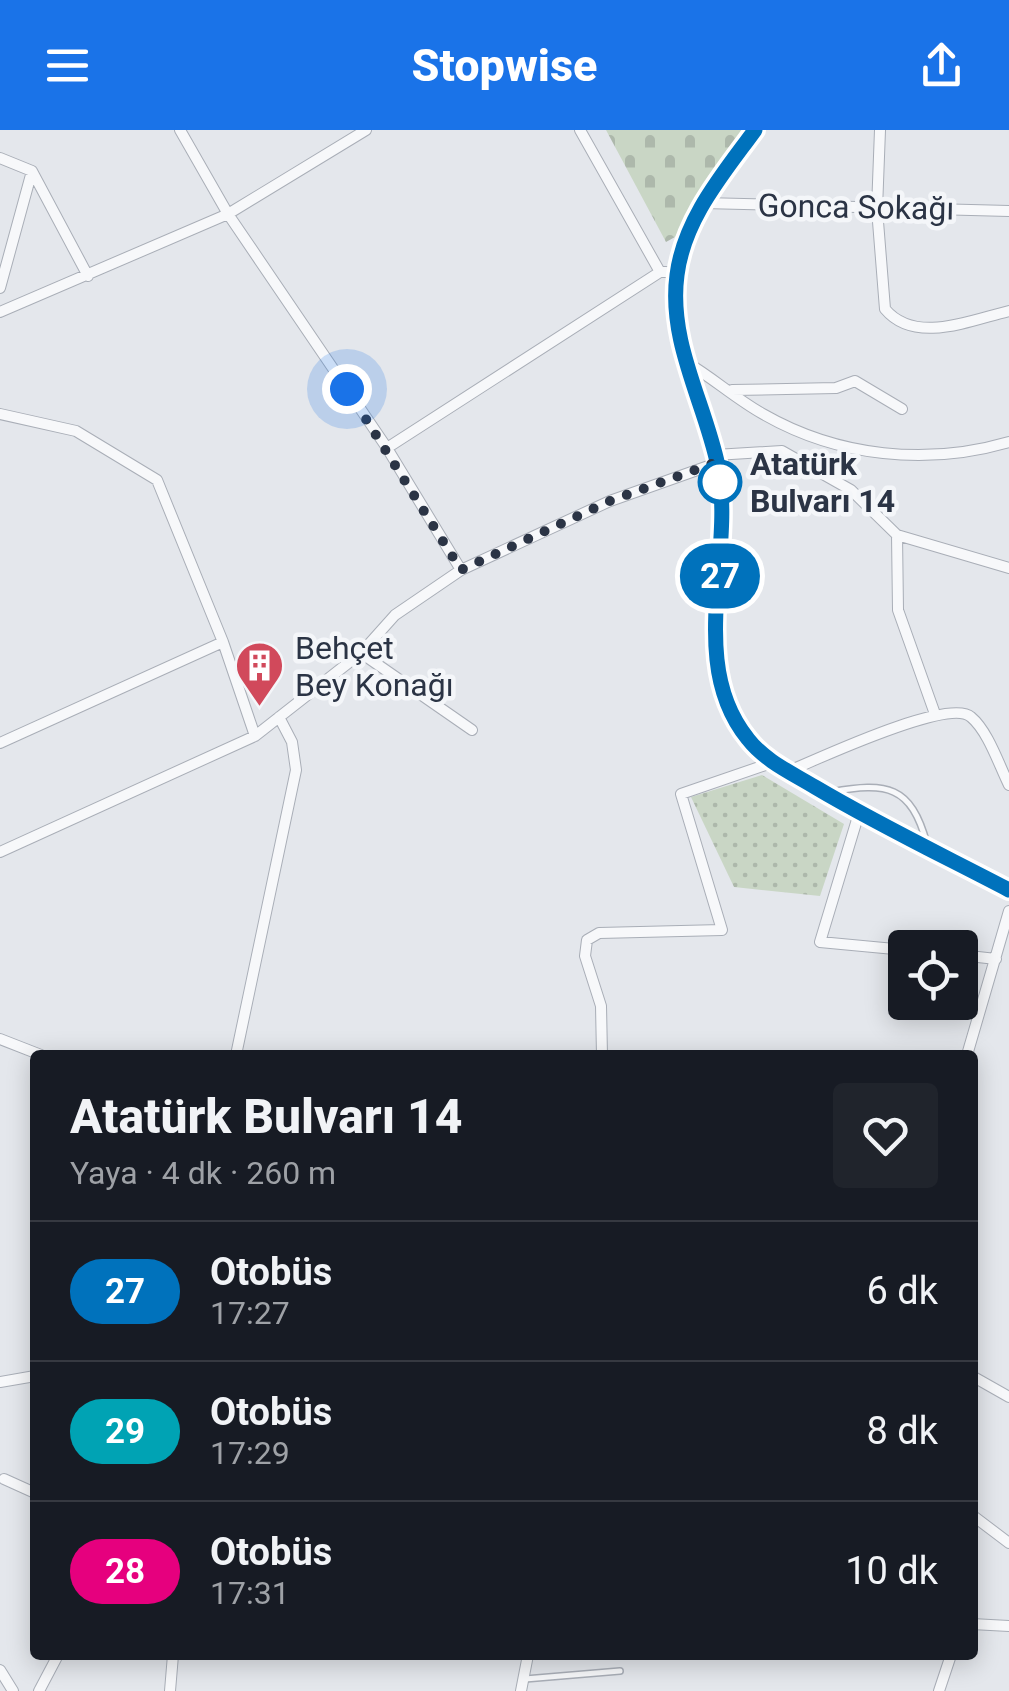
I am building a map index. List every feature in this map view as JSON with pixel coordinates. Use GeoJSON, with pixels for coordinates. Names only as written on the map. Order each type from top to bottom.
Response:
{"type":"FeatureCollection","features":[{"type":"Feature","properties":{"kind":"main road"},"geometry":{"type":"LineString","coordinates":[[755,130],[703,203],[677,273],[676,314],[686,362],[716,459],[721,495],[717,648],[722,688],[746,737],[774,762],[859,814],[1009,890]]}},
{"type":"Feature","properties":{"kind":"street"},"geometry":{"type":"LineString","coordinates":[[180,130],[228,214],[387,448],[461,570]]}},
{"type":"Feature","properties":{"kind":"street"},"geometry":{"type":"LineString","coordinates":[[0,312],[228,214],[366,130]]}},
{"type":"Feature","properties":{"kind":"street"},"geometry":{"type":"LineString","coordinates":[[580,130],[660,272]]}},
{"type":"Feature","properties":{"kind":"street"},"geometry":{"type":"LineString","coordinates":[[880,130],[876,209],[882,303],[895,320],[925,328],[1009,311]]}},
{"type":"Feature","properties":{"kind":"street"},"geometry":{"type":"LineString","coordinates":[[0,158],[32,171],[88,276]]}},
{"type":"Feature","properties":{"kind":"street"},"geometry":{"type":"LineString","coordinates":[[0,288],[32,171]]}},
{"type":"Feature","properties":{"kind":"street","name":"Gonca Sokağı"},"geometry":{"type":"LineString","coordinates":[[703,203],[1009,211]]}},
{"type":"Feature","properties":{"kind":"street"},"geometry":{"type":"LineString","coordinates":[[387,448],[660,272],[677,273]]}},
{"type":"Feature","properties":{"kind":"street"},"geometry":{"type":"LineString","coordinates":[[686,362],[776,420],[870,452],[943,456],[1009,442]]}},
{"type":"Feature","properties":{"kind":"street"},"geometry":{"type":"LineString","coordinates":[[730,390],[836,388],[860,381],[902,409]]}},
{"type":"Feature","properties":{"kind":"street"},"geometry":{"type":"LineString","coordinates":[[0,414],[76,431],[156,480],[223,642],[254,736]]}},
{"type":"Feature","properties":{"kind":"street"},"geometry":{"type":"LineString","coordinates":[[0,852],[254,736],[362,653],[395,615],[461,570],[610,501],[716,459],[782,451],[851,490],[897,535],[1009,568]]}},
{"type":"Feature","properties":{"kind":"street"},"geometry":{"type":"LineString","coordinates":[[897,535],[898,610],[935,714]]}},
{"type":"Feature","properties":{"kind":"street"},"geometry":{"type":"LineString","coordinates":[[0,743],[223,642]]}},
{"type":"Feature","properties":{"kind":"street"},"geometry":{"type":"LineString","coordinates":[[362,653],[472,730]]}},
{"type":"Feature","properties":{"kind":"street"},"geometry":{"type":"LineString","coordinates":[[789,771],[935,714],[970,716],[1009,785]]}},
{"type":"Feature","properties":{"kind":"street"},"geometry":{"type":"LineString","coordinates":[[237,1050],[296,770],[292,742],[279,717]]}},
{"type":"Feature","properties":{"kind":"street"},"geometry":{"type":"LineString","coordinates":[[602,1050],[601,1006],[585,956],[587,940],[598,932],[722,930],[681,794],[774,762]]}},
{"type":"Feature","properties":{"kind":"street"},"geometry":{"type":"LineString","coordinates":[[859,814],[820,942],[888,948]]}},
{"type":"Feature","properties":{"kind":"street"},"geometry":{"type":"LineString","coordinates":[[969,1050],[1009,911]]}},
{"type":"Feature","properties":{"kind":"street"},"geometry":{"type":"LineString","coordinates":[[978,957],[996,959]]}},
{"type":"Feature","properties":{"kind":"street"},"geometry":{"type":"LineString","coordinates":[[0,1038],[30,1050]]}},
{"type":"Feature","properties":{"kind":"street"},"geometry":{"type":"LineString","coordinates":[[0,1382],[30,1377]]}},
{"type":"Feature","properties":{"kind":"street"},"geometry":{"type":"LineString","coordinates":[[978,1379],[1009,1397]]}},
{"type":"Feature","properties":{"kind":"street"},"geometry":{"type":"LineString","coordinates":[[4,1479],[30,1491]]}},
{"type":"Feature","properties":{"kind":"street"},"geometry":{"type":"LineString","coordinates":[[978,1520],[1009,1543]]}},
{"type":"Feature","properties":{"kind":"street"},"geometry":{"type":"LineString","coordinates":[[978,1624],[1009,1626]]}},
{"type":"Feature","properties":{"kind":"street"},"geometry":{"type":"LineString","coordinates":[[39,1691],[55,1660]]}},
{"type":"Feature","properties":{"kind":"street"},"geometry":{"type":"LineString","coordinates":[[170,1691],[172,1660]]}},
{"type":"Feature","properties":{"kind":"street"},"geometry":{"type":"LineString","coordinates":[[522,1685],[527,1660]]}},
{"type":"Feature","properties":{"kind":"street"},"geometry":{"type":"LineString","coordinates":[[939,1691],[949,1660]]}},
{"type":"Feature","properties":{"kind":"street"},"geometry":{"type":"LineString","coordinates":[[0,1670],[13,1691]]}},
{"type":"Feature","properties":{"kind":"lane"},"geometry":{"type":"LineString","coordinates":[[826,793],[866,786],[893,790],[912,804],[929,852]]}},
{"type":"Feature","properties":{"kind":"lane"},"geometry":{"type":"LineString","coordinates":[[522,1685],[620,1671]]}},
{"type":"Feature","properties":{"kind":"green space"},"geometry":{"type":"Polygon","coordinates":[[[606,130],[745,130],[675,237],[666,242],[606,130]]]}},
{"type":"Feature","properties":{"kind":"green space"},"geometry":{"type":"Polygon","coordinates":[[[762,775],[844,824],[820,896],[734,887],[691,797],[762,775]]]}},
{"type":"Feature","properties":{"kind":"bus line","name":"27"},"geometry":{"type":"LineString","coordinates":[[755,130],[706,198],[690,229],[680,259],[675,301],[684,354],[720,482],[717,636],[719,674],[726,702],[746,737],[763,756],[880,826],[1009,890]]}},
{"type":"Feature","properties":{"kind":"place","name":"Atatürk Bulvarı 14"},"geometry":{"type":"Point","coordinates":[720,482]}},
{"type":"Feature","properties":{"kind":"place","name":"Behçet Bey Konağı"},"geometry":{"type":"Point","coordinates":[260,708]}},
{"type":"Feature","properties":{"kind":"route"},"geometry":{"type":"LineString","coordinates":[[347,389],[461,570],[610,501],[717,462],[720,482]]}}]}
